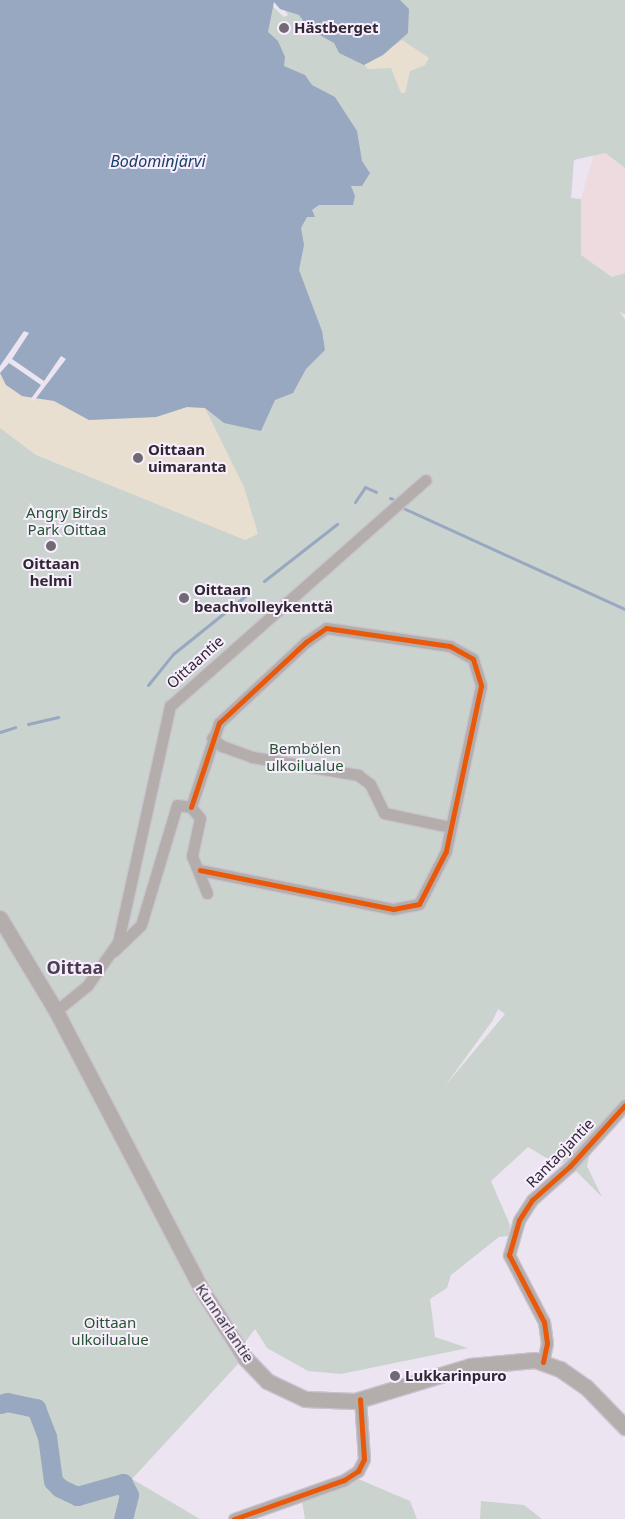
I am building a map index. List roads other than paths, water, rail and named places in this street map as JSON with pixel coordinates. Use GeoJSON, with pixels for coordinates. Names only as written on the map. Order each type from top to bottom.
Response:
{"type":"FeatureCollection","features":[{"type":"Feature","properties":{"kind":"main road","name":"Kunnarlantie"},"geometry":{"type":"LineString","coordinates":[[0,918],[56,1011],[173,1240],[245,1358],[284,1392],[305,1399],[360,1399],[470,1366],[502,1360],[542,1362],[586,1387],[625,1427]]}},
{"type":"Feature","properties":{"kind":"street","name":"Oittaantie"},"geometry":{"type":"LineString","coordinates":[[56,1011],[87,986],[113,952],[170,706],[425,480]]}},
{"type":"Feature","properties":{"kind":"street"},"geometry":{"type":"LineString","coordinates":[[192,807],[212,738],[227,713],[326,628],[450,646],[473,659],[481,686],[446,851],[437,874],[419,904],[408,909],[200,870]]}},
{"type":"Feature","properties":{"kind":"street"},"geometry":{"type":"LineString","coordinates":[[212,738],[222,746],[252,757],[358,775],[370,784],[384,813],[450,827]]}},
{"type":"Feature","properties":{"kind":"street"},"geometry":{"type":"LineString","coordinates":[[113,952],[143,918],[173,810],[183,804],[192,807],[200,818],[192,856],[200,870],[207,893]]}},
{"type":"Feature","properties":{"kind":"street","name":"Rantaojantie"},"geometry":{"type":"LineString","coordinates":[[542,1362],[547,1342],[544,1322],[509,1255],[518,1220],[532,1200],[570,1166],[625,1105]]}},
{"type":"Feature","properties":{"kind":"street"},"geometry":{"type":"LineString","coordinates":[[234,1519],[344,1480],[358,1471],[364,1460],[360,1399]]}},
{"type":"Feature","properties":{"kind":"water","name":"Bodominjärvi"},"geometry":{"type":"Polygon","coordinates":[[[0,0],[400,0],[409,9],[408,33],[383,55],[364,65],[339,53],[334,43],[309,29],[299,15],[280,9],[274,2],[268,32],[278,41],[285,57],[284,66],[305,75],[312,85],[335,97],[357,131],[362,161],[370,173],[362,186],[351,186],[355,196],[353,205],[319,205],[312,210],[315,217],[307,217],[301,228],[304,245],[299,270],[322,331],[325,350],[306,369],[293,393],[275,400],[261,431],[224,423],[205,408],[187,407],[156,417],[89,420],[54,401],[22,396],[6,385],[0,373],[0,0]]]}},
{"type":"Feature","properties":{"kind":"waterway"},"geometry":{"type":"LineString","coordinates":[[355,502],[365,487],[376,492]]}},
{"type":"Feature","properties":{"kind":"waterway"},"geometry":{"type":"LineString","coordinates":[[390,498],[395,500]]}},
{"type":"Feature","properties":{"kind":"waterway"},"geometry":{"type":"LineString","coordinates":[[403,508],[625,609]]}},
{"type":"Feature","properties":{"kind":"waterway"},"geometry":{"type":"LineString","coordinates":[[264,581],[337,524]]}},
{"type":"Feature","properties":{"kind":"waterway"},"geometry":{"type":"LineString","coordinates":[[148,685],[173,654],[250,592]]}},
{"type":"Feature","properties":{"kind":"waterway"},"geometry":{"type":"LineString","coordinates":[[28,724],[58,717]]}},
{"type":"Feature","properties":{"kind":"waterway"},"geometry":{"type":"LineString","coordinates":[[0,732],[15,727]]}},
{"type":"Feature","properties":{"kind":"waterway"},"geometry":{"type":"LineString","coordinates":[[0,1404],[7,1402],[36,1408],[47,1436],[53,1481],[60,1488],[77,1496],[123,1483],[129,1495],[123,1519]]}},
{"type":"Feature","properties":{"kind":"place","name":"Hästberget"},"geometry":{"type":"Point","coordinates":[284,28]}},
{"type":"Feature","properties":{"kind":"place","name":"Oittaan uimaranta"},"geometry":{"type":"Point","coordinates":[138,458]}},
{"type":"Feature","properties":{"kind":"place","name":"Oittaan helmi"},"geometry":{"type":"Point","coordinates":[51,546]}},
{"type":"Feature","properties":{"kind":"place","name":"Oittaan beachvolleykenttä"},"geometry":{"type":"Point","coordinates":[184,598]}},
{"type":"Feature","properties":{"kind":"place","name":"Lukkarinpuro"},"geometry":{"type":"Point","coordinates":[395,1376]}},
{"type":"Feature","properties":{"kind":"district","name":"Oittaa"},"geometry":{"type":"Point","coordinates":[75,967]}},
{"type":"Feature","properties":{"kind":"park label","name":"Angry Birds Park Oittaa"},"geometry":{"type":"Point","coordinates":[67,520]}},
{"type":"Feature","properties":{"kind":"park label","name":"Bembölen ulkoilualue"},"geometry":{"type":"Point","coordinates":[305,756]}},
{"type":"Feature","properties":{"kind":"park label","name":"Oittaan ulkoilualue"},"geometry":{"type":"Point","coordinates":[110,1330]}}]}
